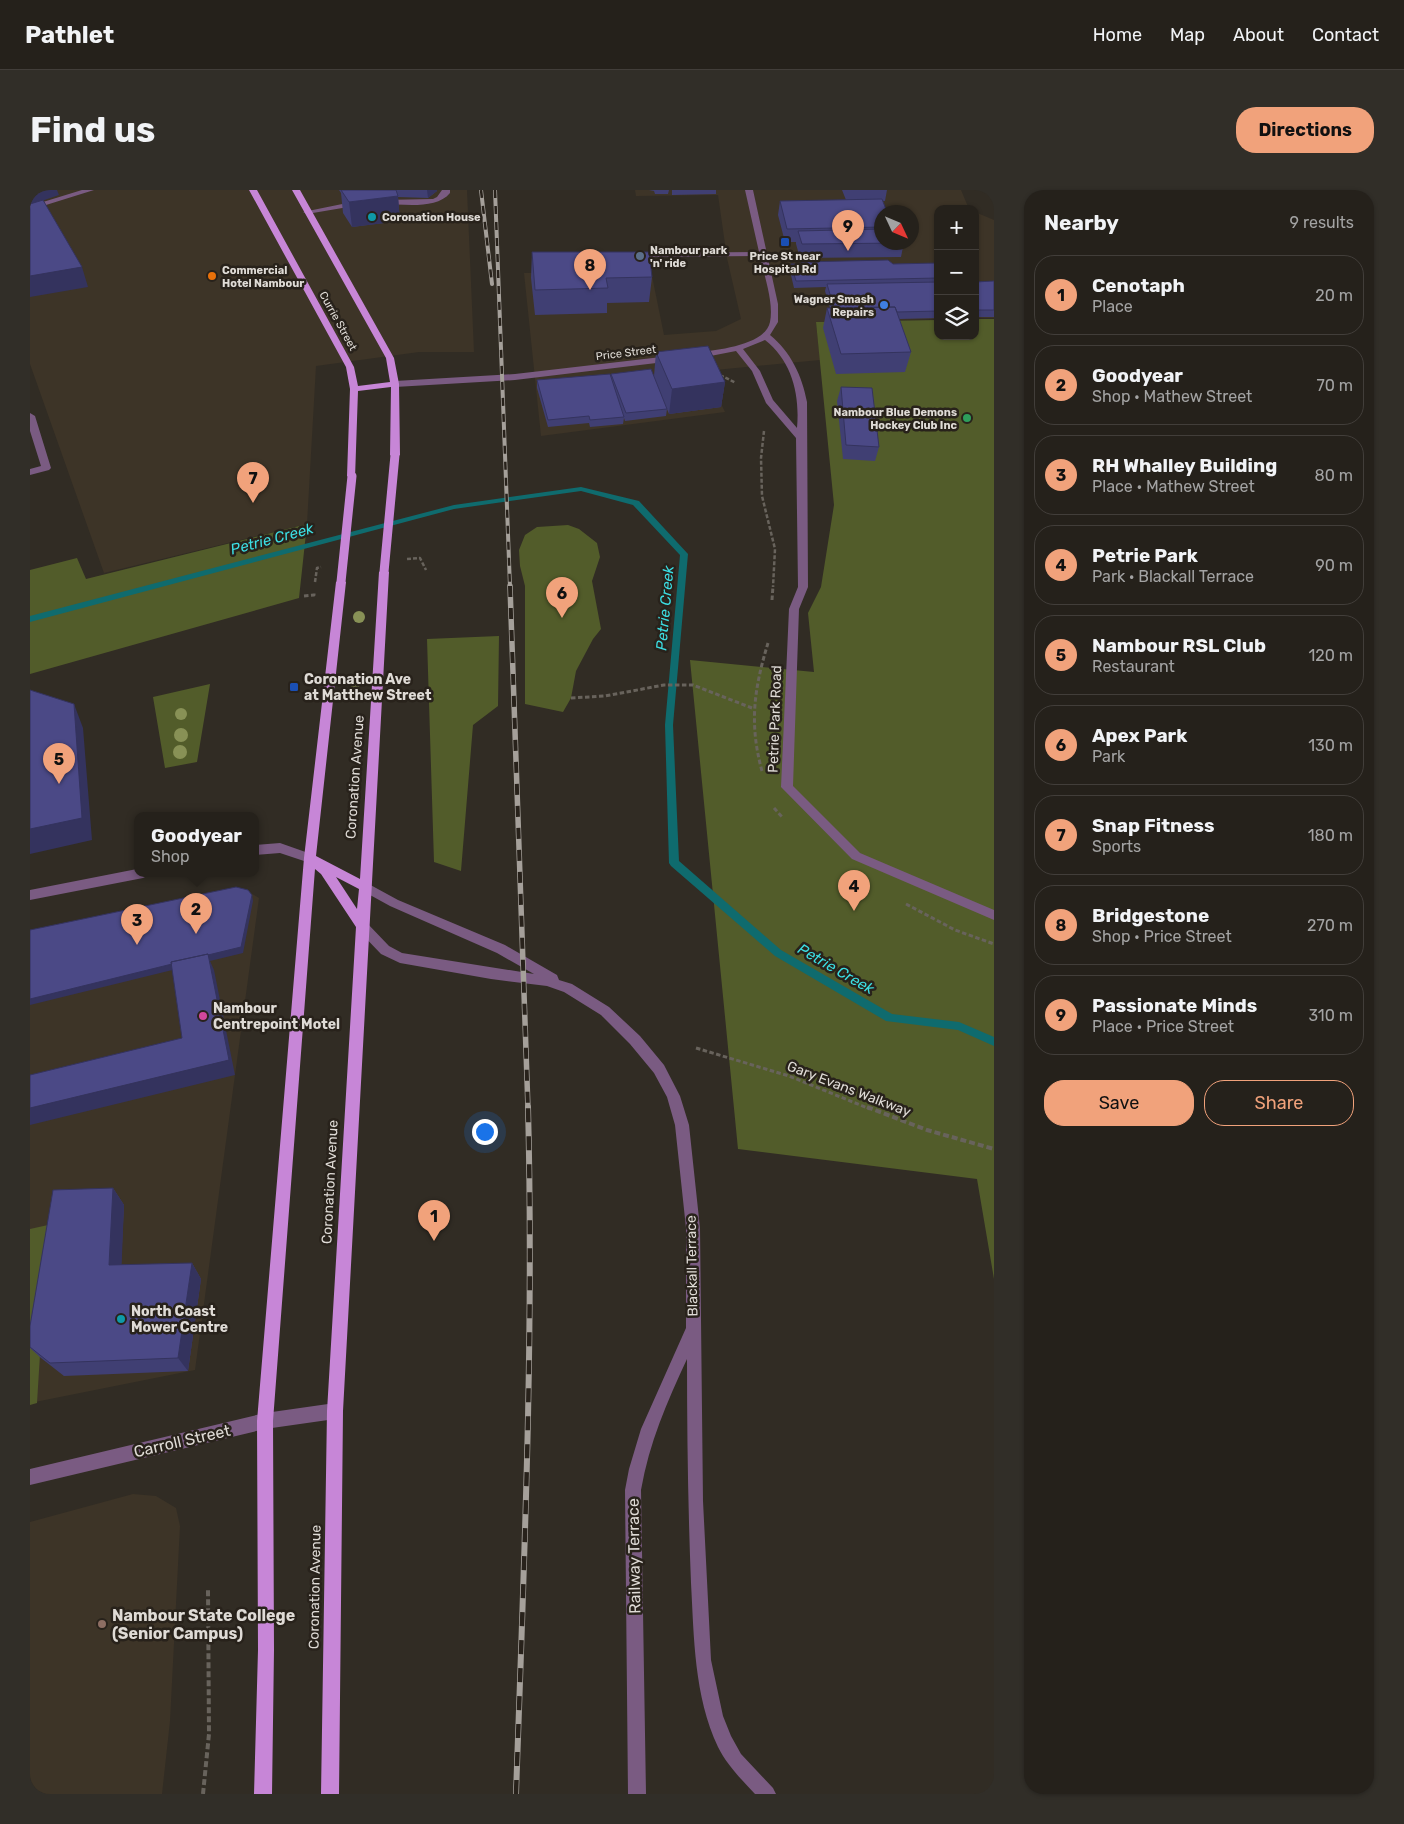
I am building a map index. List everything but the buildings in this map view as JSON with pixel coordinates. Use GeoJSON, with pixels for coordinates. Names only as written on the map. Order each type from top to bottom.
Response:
{"type":"FeatureCollection","features":[{"type":"Feature","properties":{"kind":"main road","name":"Currie Street"},"geometry":{"type":"LineString","coordinates":[[253,190],[345,356],[354,388],[352,476],[310,858]]}},
{"type":"Feature","properties":{"kind":"main road","name":"Currie Street"},"geometry":{"type":"LineString","coordinates":[[296,190],[386,349],[393,367],[396,384],[395,455]]}},
{"type":"Feature","properties":{"kind":"main road"},"geometry":{"type":"LineString","coordinates":[[354,388],[396,384]]}},
{"type":"Feature","properties":{"kind":"main road","name":"Coronation Avenue"},"geometry":{"type":"LineString","coordinates":[[330,1794],[335,1411],[362,926],[373,787],[384,572],[395,455]]}},
{"type":"Feature","properties":{"kind":"main road"},"geometry":{"type":"LineString","coordinates":[[310,858],[365,887]]}},
{"type":"Feature","properties":{"kind":"main road"},"geometry":{"type":"LineString","coordinates":[[310,858],[325,872],[362,926]]}},
{"type":"Feature","properties":{"kind":"main road"},"geometry":{"type":"LineString","coordinates":[[264,1794],[266,1421],[310,858]]}},
{"type":"Feature","properties":{"kind":"street"},"geometry":{"type":"LineString","coordinates":[[30,208],[89,190]]}},
{"type":"Feature","properties":{"kind":"street"},"geometry":{"type":"LineString","coordinates":[[375,203],[433,201],[446,193],[446,190]]}},
{"type":"Feature","properties":{"kind":"street"},"geometry":{"type":"LineString","coordinates":[[749,190],[774,304],[775,318],[772,328],[765,335]]}},
{"type":"Feature","properties":{"kind":"street"},"geometry":{"type":"LineString","coordinates":[[307,212],[346,204],[366,203]]}},
{"type":"Feature","properties":{"kind":"street"},"geometry":{"type":"LineString","coordinates":[[625,256],[764,254]]}},
{"type":"Feature","properties":{"kind":"street","name":"Price Street"},"geometry":{"type":"LineString","coordinates":[[396,384],[515,377],[680,357],[746,346],[765,335]]}},
{"type":"Feature","properties":{"kind":"street","name":"Petrie Park Road"},"geometry":{"type":"LineString","coordinates":[[765,335],[780,347],[795,376],[804,410],[800,437],[803,587],[794,609],[787,787],[856,856],[994,914]]}},
{"type":"Feature","properties":{"kind":"street"},"geometry":{"type":"LineString","coordinates":[[738,348],[756,371],[769,402],[800,437]]}},
{"type":"Feature","properties":{"kind":"street"},"geometry":{"type":"LineString","coordinates":[[30,416],[46,468],[30,472]]}},
{"type":"Feature","properties":{"kind":"street"},"geometry":{"type":"LineString","coordinates":[[259,850],[280,848],[310,858]]}},
{"type":"Feature","properties":{"kind":"street"},"geometry":{"type":"LineString","coordinates":[[30,895],[134,875]]}},
{"type":"Feature","properties":{"kind":"street"},"geometry":{"type":"LineString","coordinates":[[365,887],[394,903],[502,950],[568,988]]}},
{"type":"Feature","properties":{"kind":"street","name":"Blackall Terrace"},"geometry":{"type":"LineString","coordinates":[[362,926],[385,950],[400,958],[491,974],[547,981],[568,988],[605,1011],[635,1040],[660,1069],[673,1096],[682,1126],[693,1228],[695,1501],[703,1660],[715,1716],[724,1741],[741,1767],[768,1794]]}},
{"type":"Feature","properties":{"kind":"street","name":"Railway Terrace"},"geometry":{"type":"LineString","coordinates":[[637,1794],[633,1490],[636,1468],[645,1439],[693,1329]]}},
{"type":"Feature","properties":{"kind":"street","name":"Carroll Street"},"geometry":{"type":"LineString","coordinates":[[30,1477],[266,1421],[335,1411]]}},
{"type":"Feature","properties":{"kind":"path"},"geometry":{"type":"LineString","coordinates":[[420,558],[426,570]]}},
{"type":"Feature","properties":{"kind":"path"},"geometry":{"type":"LineString","coordinates":[[304,596],[314,595],[317,568]]}},
{"type":"Feature","properties":{"kind":"path"},"geometry":{"type":"LineString","coordinates":[[571,698],[605,696],[664,685],[693,685],[752,708]]}},
{"type":"Feature","properties":{"kind":"path","name":"Gary Evans Walkway"},"geometry":{"type":"LineString","coordinates":[[696,1048],[754,1065],[808,1084],[877,1113],[965,1144],[994,1149]]}},
{"type":"Feature","properties":{"kind":"path"},"geometry":{"type":"LineString","coordinates":[[203,1794],[209,1734],[208,1589]]}},
{"type":"Feature","properties":{"kind":"shaded area"},"geometry":{"type":"Polygon","coordinates":[[[30,190],[467,190],[474,352],[419,352],[316,366],[307,524],[104,573],[30,364],[30,190]]]}},
{"type":"Feature","properties":{"kind":"shaded area"},"geometry":{"type":"Polygon","coordinates":[[[635,190],[961,190],[967,205],[934,205],[934,319],[816,322],[820,360],[705,371],[725,412],[541,436],[524,273],[651,271],[664,335],[716,331],[741,319],[727,258],[718,195],[636,196],[635,190]]]}},
{"type":"Feature","properties":{"kind":"shaded area"},"geometry":{"type":"Polygon","coordinates":[[[979,214],[994,220],[994,318],[979,318],[979,214]]]}},
{"type":"Feature","properties":{"kind":"shaded area"},"geometry":{"type":"Polygon","coordinates":[[[244,889],[259,898],[195,1370],[30,1403],[30,935],[244,889]]]}},
{"type":"Feature","properties":{"kind":"shaded area","name":"Nambour State College (Senior Campus)"},"geometry":{"type":"Polygon","coordinates":[[[133,1494],[156,1496],[176,1508],[180,1526],[170,1721],[162,1794],[30,1794],[30,1522],[133,1494]]]}},
{"type":"Feature","properties":{"kind":"green space"},"geometry":{"type":"Polygon","coordinates":[[[979,319],[994,319],[994,1279],[977,1179],[738,1149],[690,660],[814,672],[808,613],[821,587],[834,505],[816,322],[934,320],[934,340],[979,340],[979,319]]]}},
{"type":"Feature","properties":{"kind":"green space"},"geometry":{"type":"Polygon","coordinates":[[[307,524],[299,598],[30,674],[30,570],[77,558],[86,579],[307,524]]]}},
{"type":"Feature","properties":{"kind":"green space"},"geometry":{"type":"Polygon","coordinates":[[[568,525],[579,529],[597,543],[600,557],[592,581],[601,629],[593,639],[576,671],[571,698],[563,712],[525,704],[525,586],[520,566],[519,550],[525,535],[537,527],[568,525]]]}},
{"type":"Feature","properties":{"kind":"green space"},"geometry":{"type":"Polygon","coordinates":[[[499,636],[498,706],[473,725],[461,871],[434,862],[427,639],[499,636]]]}},
{"type":"Feature","properties":{"kind":"green space"},"geometry":{"type":"Polygon","coordinates":[[[210,684],[197,762],[165,768],[153,697],[210,684]]]}},
{"type":"Feature","properties":{"kind":"green space"},"geometry":{"type":"Polygon","coordinates":[[[48,1225],[37,1403],[30,1405],[30,1229],[48,1225]]]}},
{"type":"Feature","properties":{"kind":"waterway","name":"Petrie Creek"},"geometry":{"type":"LineString","coordinates":[[30,619],[454,507],[581,489],[636,503],[684,554],[669,725],[674,863],[778,953],[890,1018],[959,1026],[994,1042]]}},
{"type":"Feature","properties":{"kind":"railway"},"geometry":{"type":"LineString","coordinates":[[481,190],[492,284]]}},
{"type":"Feature","properties":{"kind":"railway"},"geometry":{"type":"LineString","coordinates":[[495,190],[510,587]]}},
{"type":"Feature","properties":{"kind":"railway"},"geometry":{"type":"LineString","coordinates":[[510,586],[528,1109]]}},
{"type":"Feature","properties":{"kind":"railway"},"geometry":{"type":"LineString","coordinates":[[516,1794],[529,1365],[530,1193],[528,1107]]}},
{"type":"Feature","properties":{"kind":"place","name":"Coronation House"},"geometry":{"type":"Point","coordinates":[372,217]}},
{"type":"Feature","properties":{"kind":"place","name":"Price St near Hospital Rd"},"geometry":{"type":"Point","coordinates":[785,242]}},
{"type":"Feature","properties":{"kind":"place","name":"Passionate Minds"},"geometry":{"type":"Point","coordinates":[848,251]}},
{"type":"Feature","properties":{"kind":"place","name":"Nambour park 'n' ride"},"geometry":{"type":"Point","coordinates":[640,256]}},
{"type":"Feature","properties":{"kind":"place","name":"Commercial Hotel Nambour"},"geometry":{"type":"Point","coordinates":[212,276]}},
{"type":"Feature","properties":{"kind":"place","name":"Bridgestone"},"geometry":{"type":"Point","coordinates":[590,290]}},
{"type":"Feature","properties":{"kind":"place","name":"Wagner Smash Repairs"},"geometry":{"type":"Point","coordinates":[884,305]}},
{"type":"Feature","properties":{"kind":"place","name":"Nambour Blue Demons Hockey Club Inc"},"geometry":{"type":"Point","coordinates":[967,418]}},
{"type":"Feature","properties":{"kind":"place","name":"Snap Fitness"},"geometry":{"type":"Point","coordinates":[253,503]}},
{"type":"Feature","properties":{"kind":"place","name":"Apex Park"},"geometry":{"type":"Point","coordinates":[562,618]}},
{"type":"Feature","properties":{"kind":"place","name":"Coronation Ave at Matthew Street"},"geometry":{"type":"Point","coordinates":[294,687]}},
{"type":"Feature","properties":{"kind":"place","name":"Nambour RSL Club"},"geometry":{"type":"Point","coordinates":[59,784]}},
{"type":"Feature","properties":{"kind":"place","name":"Petrie Park"},"geometry":{"type":"Point","coordinates":[854,911]}},
{"type":"Feature","properties":{"kind":"place","name":"Goodyear"},"geometry":{"type":"Point","coordinates":[196,934]}},
{"type":"Feature","properties":{"kind":"place","name":"RH Whalley Building"},"geometry":{"type":"Point","coordinates":[137,945]}},
{"type":"Feature","properties":{"kind":"place","name":"Nambour Centrepoint Motel"},"geometry":{"type":"Point","coordinates":[203,1016]}},
{"type":"Feature","properties":{"kind":"place","name":"Cenotaph"},"geometry":{"type":"Point","coordinates":[434,1241]}},
{"type":"Feature","properties":{"kind":"place","name":"North Coast Mower Centre"},"geometry":{"type":"Point","coordinates":[121,1319]}},
{"type":"Feature","properties":{"kind":"place","name":"Nambour State College (Senior Campus)"},"geometry":{"type":"Point","coordinates":[102,1624]}}]}
